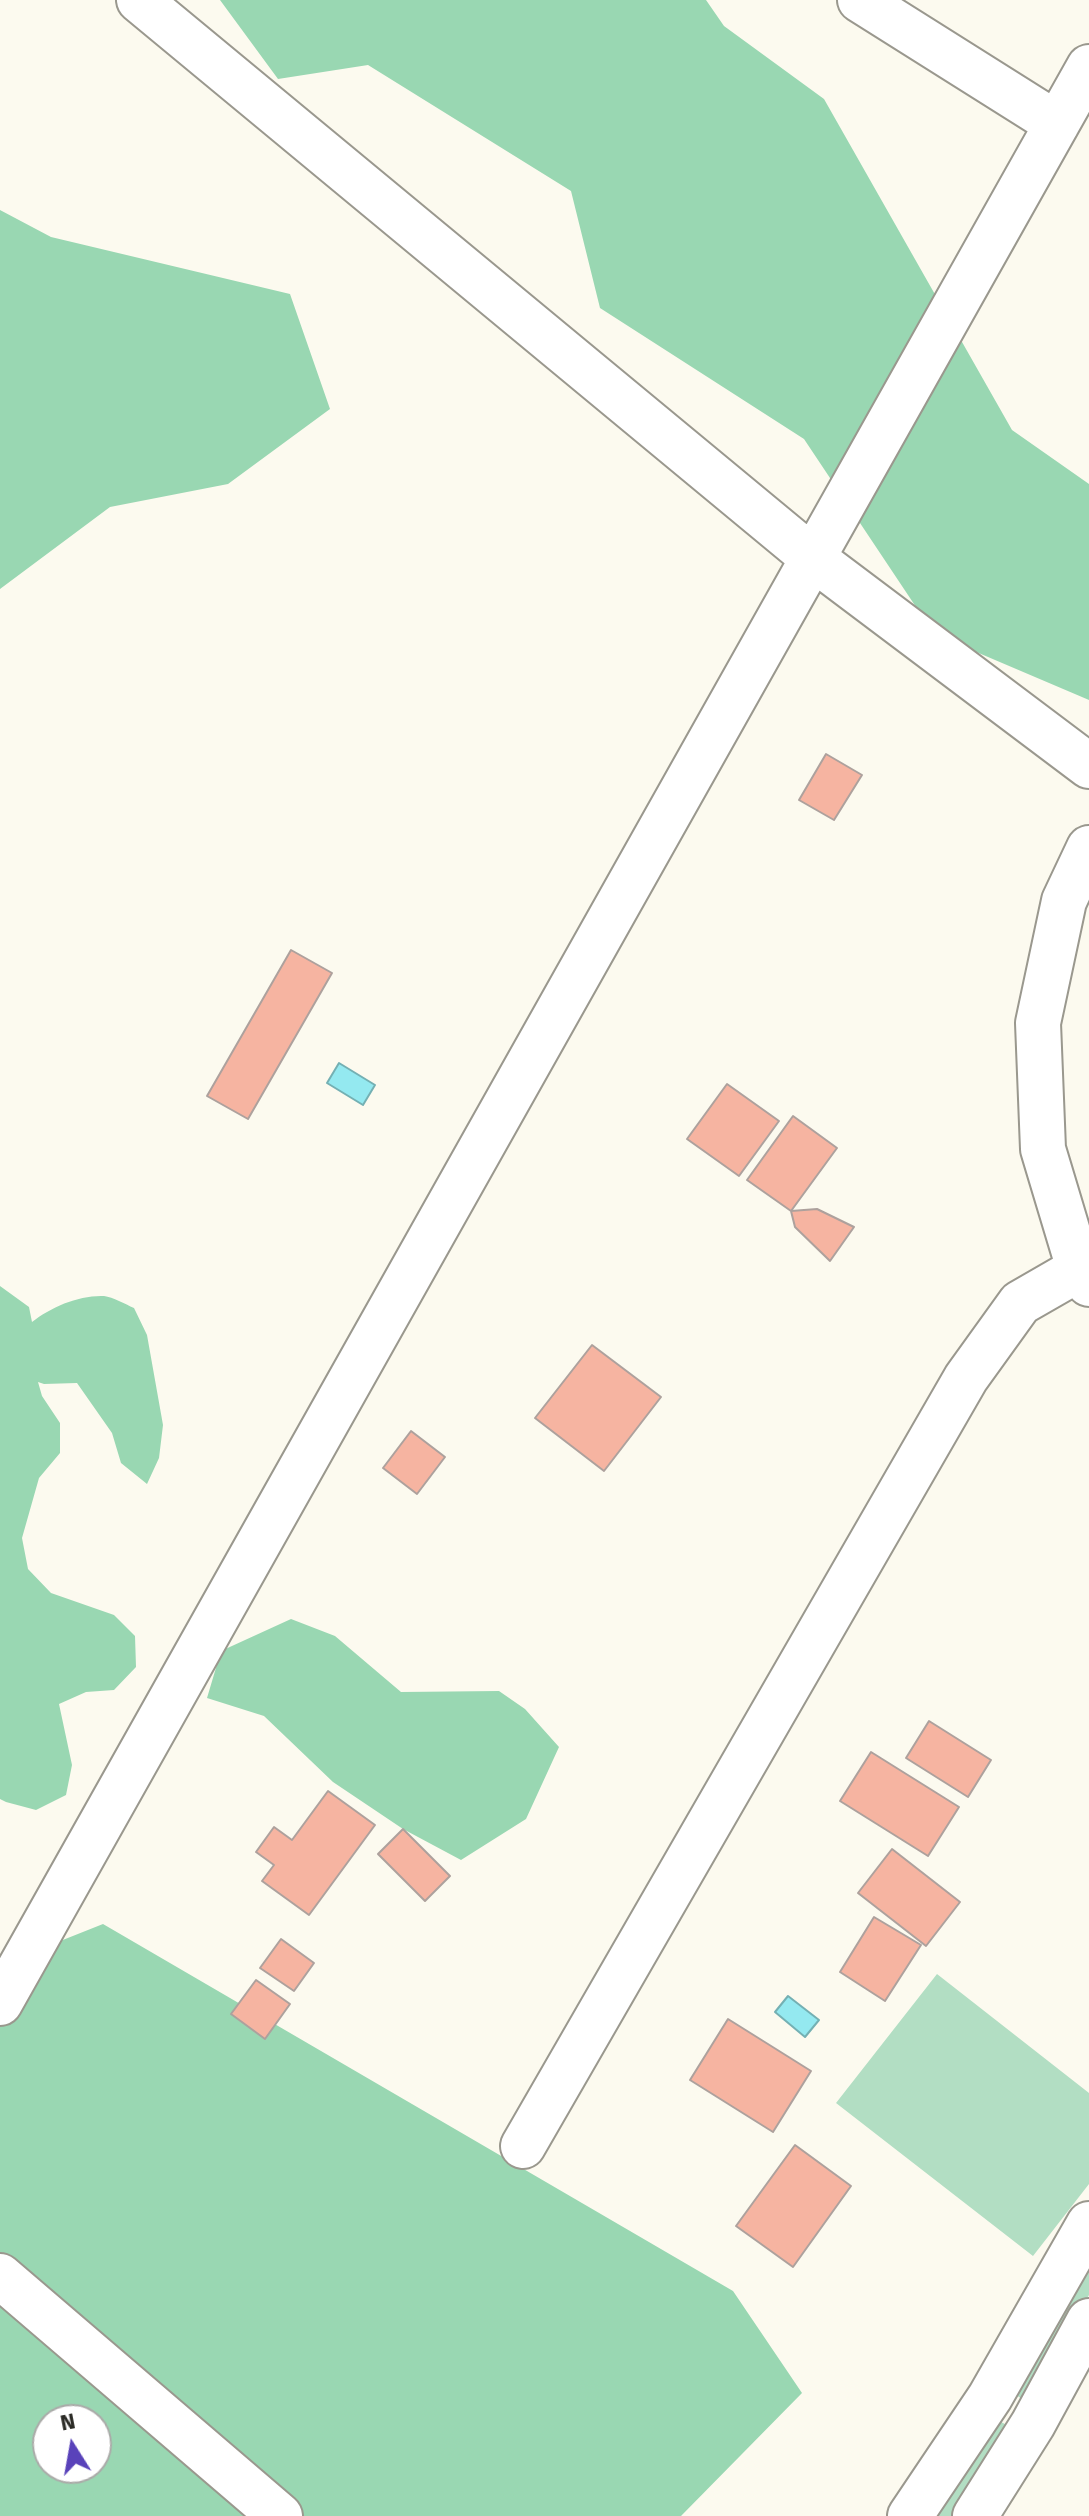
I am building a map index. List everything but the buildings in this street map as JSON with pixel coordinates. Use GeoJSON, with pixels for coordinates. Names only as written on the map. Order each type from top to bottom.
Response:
{"type":"FeatureCollection","features":[{"type":"Feature","properties":{"kind":"street"},"geometry":{"type":"LineString","coordinates":[[139,0],[814,559],[1089,766]]}},
{"type":"Feature","properties":{"kind":"street"},"geometry":{"type":"LineString","coordinates":[[860,0],[1057,124]]}},
{"type":"Feature","properties":{"kind":"street"},"geometry":{"type":"LineString","coordinates":[[0,2003],[1089,67]]}},
{"type":"Feature","properties":{"kind":"street"},"geometry":{"type":"LineString","coordinates":[[523,2146],[966,1378],[1020,1303],[1084,1276],[1043,1149],[1038,1023],[1064,901],[1089,848]]}},
{"type":"Feature","properties":{"kind":"street"},"geometry":{"type":"LineString","coordinates":[[910,2516],[990,2397],[1089,2224]]}},
{"type":"Feature","properties":{"kind":"street"},"geometry":{"type":"LineString","coordinates":[[0,2276],[280,2516]]}},
{"type":"Feature","properties":{"kind":"street"},"geometry":{"type":"LineString","coordinates":[[975,2516],[1033,2424],[1089,2321]]}},
{"type":"Feature","properties":{"kind":"street"},"geometry":{"type":"LineString","coordinates":[[990,2397],[1033,2424]]}},
{"type":"Feature","properties":{"kind":"green space"},"geometry":{"type":"Polygon","coordinates":[[[220,0],[706,0],[724,26],[824,99],[1012,430],[1089,484],[1089,700],[934,634],[804,439],[600,308],[571,191],[368,65],[278,79],[220,0]]]}},
{"type":"Feature","properties":{"kind":"green space"},"geometry":{"type":"Polygon","coordinates":[[[0,210],[51,237],[290,294],[330,409],[228,484],[110,507],[0,589],[0,210]]]}},
{"type":"Feature","properties":{"kind":"green space"},"geometry":{"type":"Polygon","coordinates":[[[0,1286],[29,1307],[32,1322],[57,1307],[95,1296],[115,1299],[134,1308],[147,1335],[163,1425],[159,1458],[147,1484],[121,1463],[112,1433],[77,1383],[38,1382],[42,1396],[60,1423],[60,1453],[39,1478],[22,1538],[28,1569],[51,1593],[114,1615],[135,1636],[136,1667],[114,1690],[86,1692],[59,1704],[72,1765],[66,1795],[36,1810],[0,1799],[0,1286]]]}},
{"type":"Feature","properties":{"kind":"green space"},"geometry":{"type":"Polygon","coordinates":[[[291,1619],[335,1636],[401,1692],[499,1691],[525,1709],[559,1747],[526,1819],[461,1860],[403,1829],[333,1782],[264,1716],[207,1698],[221,1651],[291,1619]]]}},
{"type":"Feature","properties":{"kind":"green space"},"geometry":{"type":"Polygon","coordinates":[[[103,1924],[733,2291],[802,2393],[681,2516],[0,2516],[0,1965],[103,1924]]]}},
{"type":"Feature","properties":{"kind":"green space"},"geometry":{"type":"Polygon","coordinates":[[[937,1974],[1089,2093],[1089,2184],[1033,2256],[836,2103],[937,1974]]]}},
{"type":"Feature","properties":{"kind":"green space"},"geometry":{"type":"Polygon","coordinates":[[[1089,2253],[1089,2295],[1033,2398],[1022,2399],[1016,2395],[1089,2253]]]}},
{"type":"Feature","properties":{"kind":"green space"},"geometry":{"type":"Polygon","coordinates":[[[995,2422],[1007,2425],[955,2516],[926,2516],[995,2422]]]}},
{"type":"Feature","properties":{"kind":"water"},"geometry":{"type":"Polygon","coordinates":[[[339,1063],[375,1085],[363,1105],[327,1083],[339,1063]]]}},
{"type":"Feature","properties":{"kind":"water"},"geometry":{"type":"Polygon","coordinates":[[[788,1996],[819,2020],[805,2037],[775,2012],[788,1996]]]}}]}
